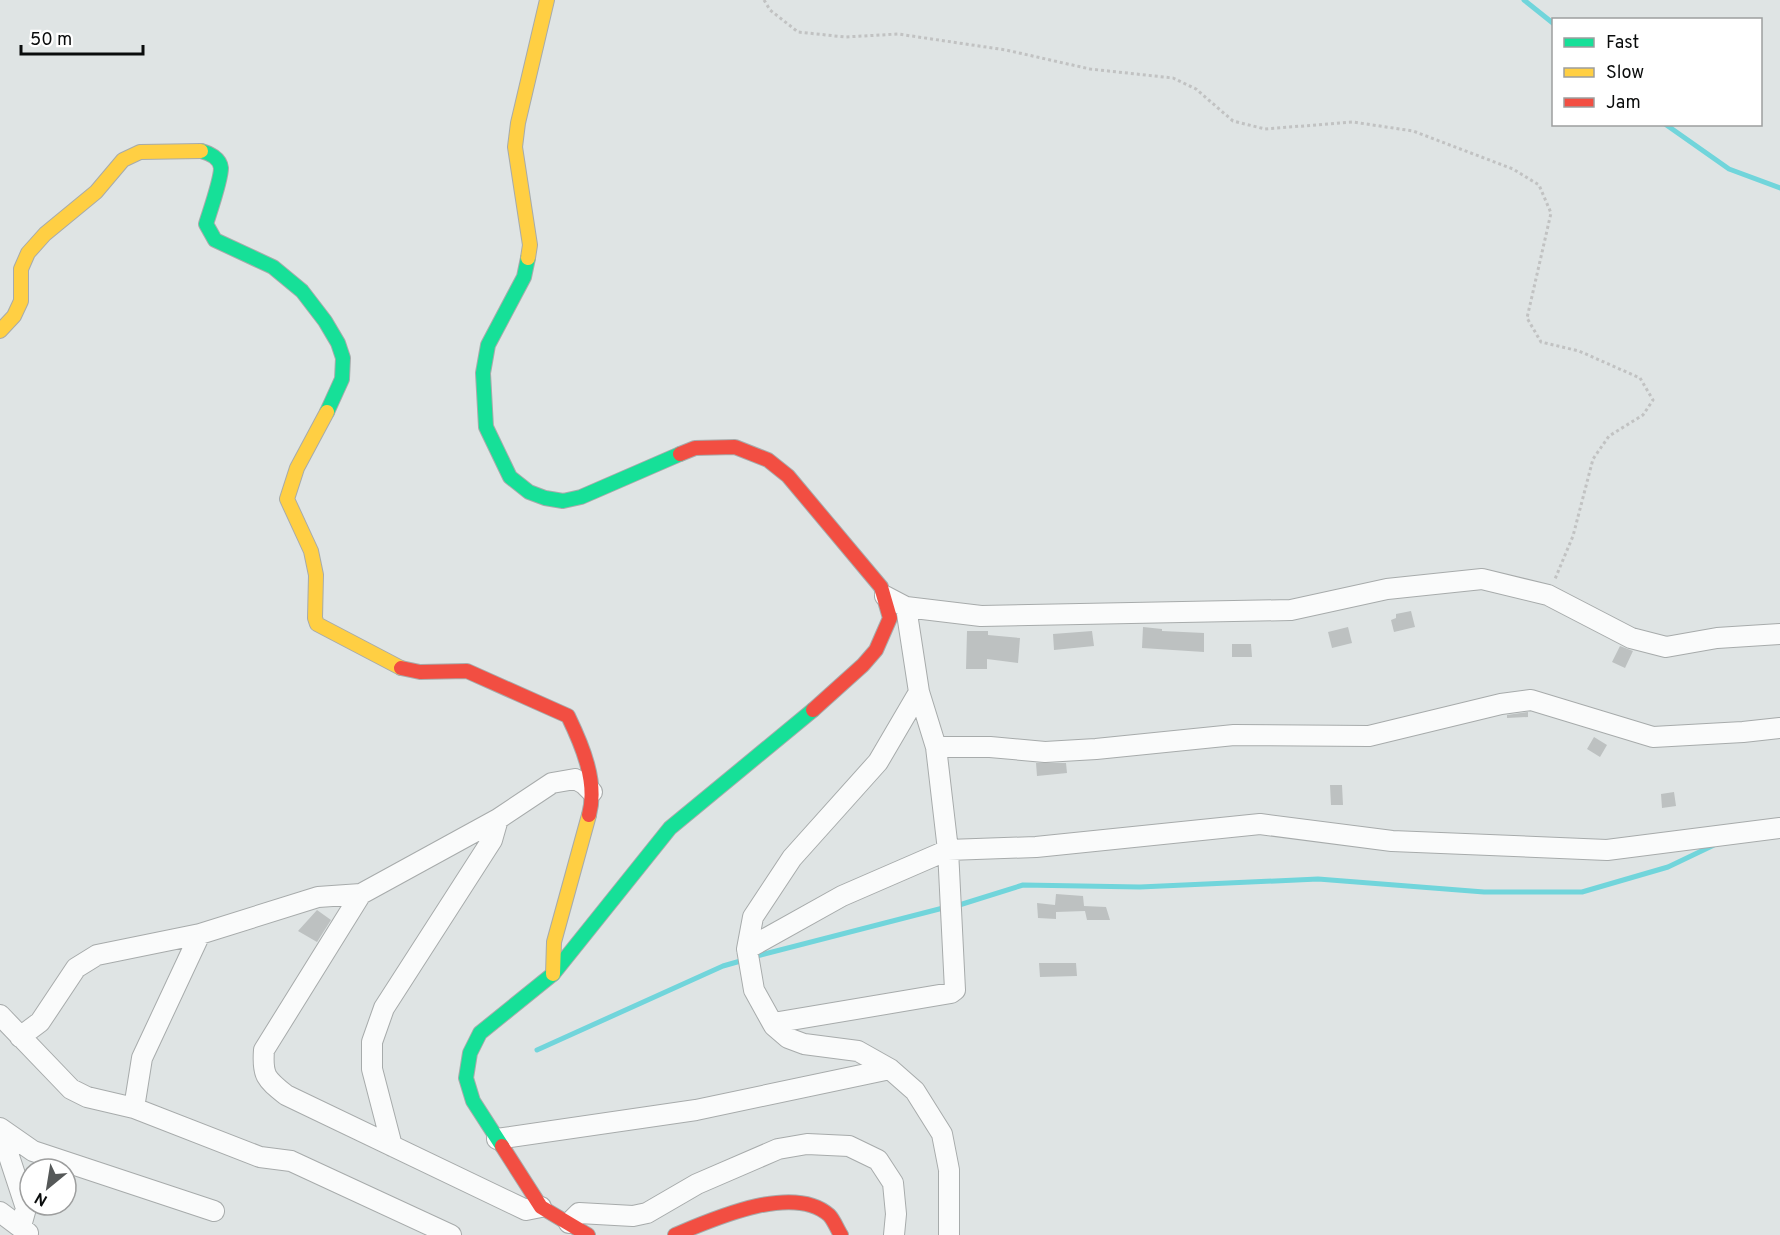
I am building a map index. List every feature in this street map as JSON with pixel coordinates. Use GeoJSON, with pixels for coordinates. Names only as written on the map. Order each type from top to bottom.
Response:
{"type":"FeatureCollection","features":[{"type":"Feature","properties":{"kind":"main road"},"geometry":{"type":"LineString","coordinates":[[547,0],[518,123],[515,147],[530,245],[524,277],[488,345],[483,373],[486,427],[506,470],[510,477],[529,492],[563,501],[581,497],[695,448],[735,447],[768,460],[788,476],[881,587],[890,618],[876,650],[863,665],[670,828],[553,974],[480,1033],[470,1053],[466,1078],[474,1101],[541,1207],[588,1235]]}},
{"type":"Feature","properties":{"kind":"main road"},"geometry":{"type":"LineString","coordinates":[[0,331],[22,300],[21,269],[29,250],[96,192],[116,167],[134,153],[190,151],[214,155],[220,160],[221,169],[207,224],[214,240],[273,267],[302,291],[334,335],[343,358],[342,379],[335,397],[297,468],[287,499],[311,551],[316,575],[315,618],[317,624],[399,667],[420,672],[467,670],[568,716],[584,752],[592,792],[592,806],[554,942],[553,974]]}},
{"type":"Feature","properties":{"kind":"main road"},"geometry":{"type":"LineString","coordinates":[[675,1235],[756,1205],[792,1203],[817,1208],[831,1217],[841,1235]]}},
{"type":"Feature","properties":{"kind":"street"},"geometry":{"type":"LineString","coordinates":[[885,596],[906,607],[981,616],[1291,610],[1387,590],[1482,579],[1548,595],[1631,638],[1666,647],[1717,638],[1780,634]]}},
{"type":"Feature","properties":{"kind":"street"},"geometry":{"type":"LineString","coordinates":[[773,1023],[951,993],[955,990],[948,850],[936,747],[919,692],[906,607]]}},
{"type":"Feature","properties":{"kind":"street"},"geometry":{"type":"LineString","coordinates":[[919,692],[878,762],[792,858],[753,917],[747,949],[754,990],[773,1023],[788,1038],[804,1044],[858,1051],[890,1069],[915,1091],[942,1134],[949,1170],[949,1235]]}},
{"type":"Feature","properties":{"kind":"street"},"geometry":{"type":"LineString","coordinates":[[936,747],[990,747],[1045,752],[1234,735],[1369,736],[1501,704],[1531,700],[1653,737],[1780,728]]}},
{"type":"Feature","properties":{"kind":"street"},"geometry":{"type":"LineString","coordinates":[[20,1037],[40,1022],[76,968],[97,955],[200,934],[318,897],[361,894],[498,819],[552,783],[574,779],[584,784],[592,792]]}},
{"type":"Feature","properties":{"kind":"street"},"geometry":{"type":"LineString","coordinates":[[392,1146],[372,1069],[372,1042],[384,1008],[492,840],[498,819]]}},
{"type":"Feature","properties":{"kind":"street"},"geometry":{"type":"LineString","coordinates":[[747,949],[842,896],[948,850],[1036,847],[1260,824],[1392,841],[1607,850],[1780,828]]}},
{"type":"Feature","properties":{"kind":"street"},"geometry":{"type":"LineString","coordinates":[[361,894],[264,1050],[262,1068],[268,1081],[286,1095],[526,1210],[541,1207]]}},
{"type":"Feature","properties":{"kind":"street"},"geometry":{"type":"LineString","coordinates":[[134,1108],[142,1058],[200,934]]}},
{"type":"Feature","properties":{"kind":"street"},"geometry":{"type":"LineString","coordinates":[[0,1015],[71,1089],[87,1097],[134,1108],[260,1157],[291,1161],[451,1235]]}},
{"type":"Feature","properties":{"kind":"street"},"geometry":{"type":"LineString","coordinates":[[497,1138],[696,1110],[890,1069]]}},
{"type":"Feature","properties":{"kind":"street"},"geometry":{"type":"LineString","coordinates":[[0,1129],[33,1151],[214,1211]]}},
{"type":"Feature","properties":{"kind":"street"},"geometry":{"type":"LineString","coordinates":[[0,1129],[26,1208],[25,1230]]}},
{"type":"Feature","properties":{"kind":"street"},"geometry":{"type":"LineString","coordinates":[[569,1223],[579,1214],[633,1216],[647,1213],[697,1184],[778,1149],[807,1144],[849,1146],[878,1160],[892,1183],[896,1214],[894,1235]]}},
{"type":"Feature","properties":{"kind":"street"},"geometry":{"type":"LineString","coordinates":[[0,1212],[25,1230]]}},
{"type":"Feature","properties":{"kind":"path"},"geometry":{"type":"LineString","coordinates":[[764,0],[770,10],[798,32],[845,37],[898,34],[1006,50],[1090,69],[1173,78],[1196,89],[1233,121],[1265,129],[1353,122],[1413,130],[1513,169],[1539,185],[1551,213],[1527,318],[1541,342],[1579,351],[1640,378],[1653,400],[1643,415],[1609,436],[1593,459],[1573,536],[1548,595]]}},
{"type":"Feature","properties":{"kind":"building"},"geometry":{"type":"Polygon","coordinates":[[[1411,611],[1415,627],[1394,632],[1391,620],[1396,618],[1396,614],[1411,611]]]}},
{"type":"Feature","properties":{"kind":"building"},"geometry":{"type":"Polygon","coordinates":[[[1143,627],[1162,629],[1162,631],[1204,633],[1204,652],[1142,648],[1143,627]]]}},
{"type":"Feature","properties":{"kind":"building"},"geometry":{"type":"Polygon","coordinates":[[[1348,627],[1352,643],[1332,648],[1328,632],[1348,627]]]}},
{"type":"Feature","properties":{"kind":"building"},"geometry":{"type":"Polygon","coordinates":[[[967,631],[988,631],[988,635],[1020,638],[1018,663],[987,659],[987,669],[966,669],[967,631]]]}},
{"type":"Feature","properties":{"kind":"building"},"geometry":{"type":"Polygon","coordinates":[[[1092,631],[1094,646],[1054,650],[1053,634],[1092,631]]]}},
{"type":"Feature","properties":{"kind":"building"},"geometry":{"type":"Polygon","coordinates":[[[1232,644],[1251,644],[1252,657],[1232,657],[1232,644]]]}},
{"type":"Feature","properties":{"kind":"building"},"geometry":{"type":"Polygon","coordinates":[[[1620,646],[1633,651],[1625,668],[1612,662],[1620,646]]]}},
{"type":"Feature","properties":{"kind":"building"},"geometry":{"type":"Polygon","coordinates":[[[1528,712],[1528,717],[1507,718],[1507,715],[1528,712]]]}},
{"type":"Feature","properties":{"kind":"building"},"geometry":{"type":"Polygon","coordinates":[[[1594,737],[1607,745],[1600,757],[1587,749],[1594,737]]]}},
{"type":"Feature","properties":{"kind":"building"},"geometry":{"type":"Polygon","coordinates":[[[1036,763],[1066,763],[1067,773],[1037,776],[1036,763]]]}},
{"type":"Feature","properties":{"kind":"building"},"geometry":{"type":"Polygon","coordinates":[[[1330,785],[1342,785],[1343,805],[1331,805],[1330,785]]]}},
{"type":"Feature","properties":{"kind":"building"},"geometry":{"type":"Polygon","coordinates":[[[1674,792],[1676,806],[1662,808],[1661,794],[1674,792]]]}},
{"type":"Feature","properties":{"kind":"building"},"geometry":{"type":"Polygon","coordinates":[[[1056,894],[1083,896],[1084,906],[1106,907],[1110,920],[1087,920],[1085,911],[1056,912],[1056,919],[1038,918],[1037,903],[1055,905],[1056,894]]]}},
{"type":"Feature","properties":{"kind":"building"},"geometry":{"type":"Polygon","coordinates":[[[317,910],[331,920],[317,942],[298,931],[317,910]]]}},
{"type":"Feature","properties":{"kind":"building"},"geometry":{"type":"Polygon","coordinates":[[[1039,963],[1076,963],[1077,976],[1040,977],[1039,963]]]}},
{"type":"Feature","properties":{"kind":"waterway"},"geometry":{"type":"LineString","coordinates":[[1524,0],[1552,22]]}},
{"type":"Feature","properties":{"kind":"waterway"},"geometry":{"type":"LineString","coordinates":[[1668,126],[1729,169],[1780,188]]}},
{"type":"Feature","properties":{"kind":"waterway"},"geometry":{"type":"LineString","coordinates":[[956,906],[1023,885],[1140,887],[1318,879],[1484,892],[1582,892],[1668,867],[1714,845]]}},
{"type":"Feature","properties":{"kind":"waterway"},"geometry":{"type":"LineString","coordinates":[[753,957],[947,907]]}},
{"type":"Feature","properties":{"kind":"waterway"},"geometry":{"type":"LineString","coordinates":[[537,1050],[723,966],[744,960]]}},
{"type":"Feature","properties":{"kind":"traffic: fast"},"geometry":{"type":"LineString","coordinates":[[201,151],[216,159],[221,168],[206,224],[215,240],[273,267],[302,291],[325,321],[338,343],[343,358],[342,379],[327,412]]}},
{"type":"Feature","properties":{"kind":"traffic: fast"},"geometry":{"type":"LineString","coordinates":[[528,258],[524,277],[488,345],[483,373],[486,427],[510,477],[529,492],[563,501],[581,497],[680,454]]}},
{"type":"Feature","properties":{"kind":"traffic: fast"},"geometry":{"type":"LineString","coordinates":[[502,1146],[473,1101],[466,1078],[470,1053],[480,1033],[553,974],[670,828],[813,710]]}},
{"type":"Feature","properties":{"kind":"traffic: slow"},"geometry":{"type":"LineString","coordinates":[[528,258],[530,245],[515,147],[518,123],[547,0]]}},
{"type":"Feature","properties":{"kind":"traffic: slow"},"geometry":{"type":"LineString","coordinates":[[0,331],[14,316],[21,301],[21,269],[28,253],[45,234],[96,192],[123,160],[140,152],[201,151]]}},
{"type":"Feature","properties":{"kind":"traffic: slow"},"geometry":{"type":"LineString","coordinates":[[327,412],[297,468],[287,499],[311,551],[316,575],[315,618],[317,624],[401,668]]}},
{"type":"Feature","properties":{"kind":"traffic: slow"},"geometry":{"type":"LineString","coordinates":[[553,974],[554,942],[589,815]]}},
{"type":"Feature","properties":{"kind":"traffic: jam"},"geometry":{"type":"LineString","coordinates":[[680,454],[695,448],[735,447],[768,460],[788,476],[881,587],[890,618],[876,650],[863,665],[813,710]]}},
{"type":"Feature","properties":{"kind":"traffic: jam"},"geometry":{"type":"LineString","coordinates":[[401,668],[420,672],[467,671],[568,716],[583,751],[590,777],[589,815]]}},
{"type":"Feature","properties":{"kind":"traffic: jam"},"geometry":{"type":"LineString","coordinates":[[502,1146],[541,1207],[588,1235]]}},
{"type":"Feature","properties":{"kind":"traffic: jam"},"geometry":{"type":"LineString","coordinates":[[675,1235],[731,1213],[774,1203],[795,1202],[814,1206],[829,1215],[841,1235]]}}]}
